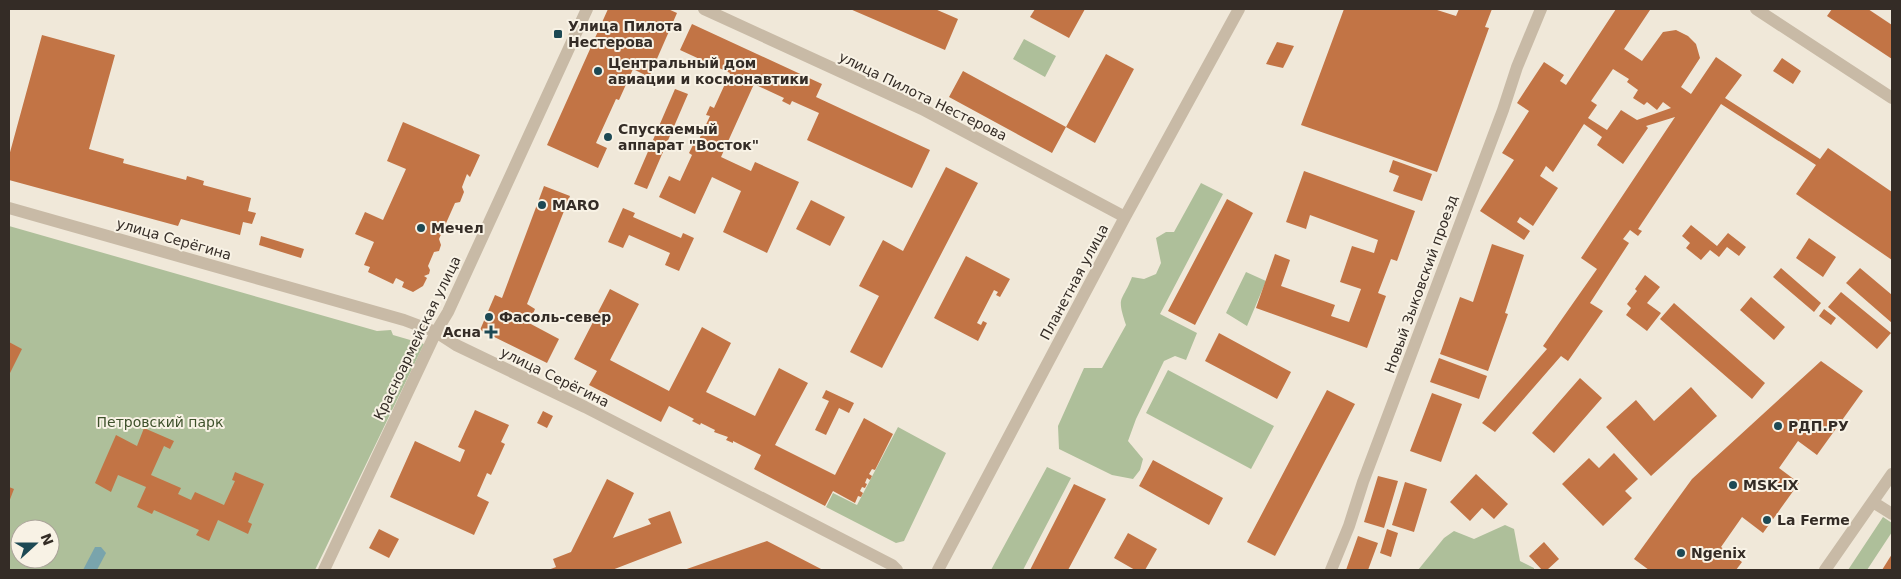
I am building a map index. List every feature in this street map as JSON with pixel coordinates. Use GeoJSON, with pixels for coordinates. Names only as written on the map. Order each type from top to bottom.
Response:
{"type":"FeatureCollection","features":[{"type":"Feature","properties":{"kind":"street","name":"Красноармейская улица"},"geometry":{"type":"LineString","coordinates":[[324,570],[436,332],[448,312],[587,9]]}},
{"type":"Feature","properties":{"kind":"street","name":"улица Пилота Нестерова"},"geometry":{"type":"LineString","coordinates":[[704,9],[922,109],[1125,218]]}},
{"type":"Feature","properties":{"kind":"street","name":"Планетная улица"},"geometry":{"type":"LineString","coordinates":[[938,570],[1125,218],[1239,9]]}},
{"type":"Feature","properties":{"kind":"street","name":"Новый Зыковский проезд"},"geometry":{"type":"LineString","coordinates":[[1332,570],[1366,473],[1435,292],[1517,67],[1541,9]]}},
{"type":"Feature","properties":{"kind":"street"},"geometry":{"type":"LineString","coordinates":[[1756,9],[1892,98]]}},
{"type":"Feature","properties":{"kind":"street","name":"улица Серёгина"},"geometry":{"type":"LineString","coordinates":[[9,208],[404,320],[436,332],[456,346],[585,407],[892,565],[896,570]]}},
{"type":"Feature","properties":{"kind":"street"},"geometry":{"type":"LineString","coordinates":[[1825,570],[1892,474]]}},
{"type":"Feature","properties":{"kind":"street"},"geometry":{"type":"LineString","coordinates":[[1874,502],[1892,514]]}},
{"type":"Feature","properties":{"kind":"green space"},"geometry":{"type":"Polygon","coordinates":[[[1024,39],[1056,56],[1045,77],[1013,59],[1024,39]]]}},
{"type":"Feature","properties":{"kind":"green space"},"geometry":{"type":"Polygon","coordinates":[[[1201,183],[1223,194],[1160,314],[1197,333],[1186,360],[1175,356],[1164,361],[1136,419],[1128,441],[1143,459],[1140,470],[1133,479],[1112,475],[1059,449],[1058,426],[1084,368],[1102,368],[1126,325],[1121,303],[1132,277],[1144,279],[1156,274],[1161,263],[1156,238],[1166,232],[1174,232],[1201,183]]]}},
{"type":"Feature","properties":{"kind":"green space","name":"Петровский парк"},"geometry":{"type":"Polygon","coordinates":[[[9,226],[377,331],[391,330],[393,335],[424,344],[315,570],[9,570],[9,226]]]}},
{"type":"Feature","properties":{"kind":"green space"},"geometry":{"type":"Polygon","coordinates":[[[1246,272],[1266,281],[1247,326],[1226,313],[1246,272]]]}},
{"type":"Feature","properties":{"kind":"green space"},"geometry":{"type":"Polygon","coordinates":[[[1168,370],[1274,426],[1251,469],[1146,413],[1168,370]]]}},
{"type":"Feature","properties":{"kind":"green space"},"geometry":{"type":"Polygon","coordinates":[[[898,427],[946,453],[904,541],[896,543],[826,507],[833,493],[857,505],[898,427]]]}},
{"type":"Feature","properties":{"kind":"green space"},"geometry":{"type":"Polygon","coordinates":[[[1047,467],[1071,478],[1023,570],[991,570],[1047,467]]]}},
{"type":"Feature","properties":{"kind":"green space"},"geometry":{"type":"Polygon","coordinates":[[[1883,517],[1892,523],[1892,532],[1867,570],[1848,570],[1883,517]]]}},
{"type":"Feature","properties":{"kind":"green space"},"geometry":{"type":"Polygon","coordinates":[[[1505,525],[1514,529],[1520,561],[1534,568],[1534,570],[1418,570],[1444,538],[1454,531],[1474,539],[1505,525]]]}},
{"type":"Feature","properties":{"kind":"water"},"geometry":{"type":"Polygon","coordinates":[[[95,547],[101,547],[106,553],[97,570],[83,570],[95,547]]]}},
{"type":"Feature","properties":{"kind":"building"},"geometry":{"type":"Polygon","coordinates":[[[608,9],[668,9],[677,13],[649,77],[633,69],[619,100],[616,99],[596,143],[607,148],[598,168],[547,145],[608,9]]]}},
{"type":"Feature","properties":{"kind":"building"},"geometry":{"type":"Polygon","coordinates":[[[850,9],[935,9],[958,19],[945,50],[850,9]]]}},
{"type":"Feature","properties":{"kind":"building"},"geometry":{"type":"Polygon","coordinates":[[[1035,9],[1085,9],[1069,38],[1030,17],[1035,9]]]}},
{"type":"Feature","properties":{"kind":"building"},"geometry":{"type":"Polygon","coordinates":[[[1344,9],[1434,9],[1456,16],[1459,9],[1492,9],[1485,27],[1489,28],[1437,172],[1301,125],[1344,9]]]}},
{"type":"Feature","properties":{"kind":"building"},"geometry":{"type":"Polygon","coordinates":[[[1616,9],[1650,10],[1624,49],[1642,61],[1663,32],[1676,30],[1688,36],[1696,44],[1700,58],[1681,87],[1691,94],[1716,57],[1742,75],[1725,98],[1820,159],[1828,148],[1892,192],[1892,260],[1796,194],[1816,165],[1721,104],[1638,229],[1642,231],[1638,236],[1630,230],[1623,239],[1629,243],[1590,303],[1603,311],[1568,361],[1561,356],[1495,432],[1482,423],[1547,349],[1543,346],[1597,269],[1581,258],[1675,117],[1646,126],[1648,128],[1623,164],[1597,145],[1602,137],[1584,124],[1553,172],[1546,166],[1540,176],[1558,188],[1533,226],[1520,217],[1517,222],[1530,231],[1524,240],[1480,211],[1514,160],[1502,153],[1529,111],[1517,103],[1544,62],[1564,75],[1560,81],[1566,85],[1616,9]],[[1613,69],[1591,101],[1597,105],[1588,118],[1607,130],[1621,110],[1637,120],[1671,108],[1663,102],[1657,110],[1647,102],[1644,105],[1633,98],[1638,90],[1627,82],[1629,79],[1613,69]]]}},
{"type":"Feature","properties":{"kind":"building"},"geometry":{"type":"Polygon","coordinates":[[[1832,9],[1868,9],[1892,25],[1892,59],[1827,16],[1832,9]]]}},
{"type":"Feature","properties":{"kind":"building"},"geometry":{"type":"Polygon","coordinates":[[[692,24],[822,84],[816,97],[930,150],[912,188],[807,140],[819,113],[792,101],[790,105],[782,101],[784,98],[754,84],[721,157],[751,171],[755,162],[799,182],[767,253],[723,232],[741,191],[712,177],[695,214],[659,197],[669,176],[680,181],[692,155],[689,153],[693,145],[696,146],[710,116],[706,115],[710,106],[714,108],[730,73],[680,50],[692,24]]]}},
{"type":"Feature","properties":{"kind":"building"},"geometry":{"type":"Polygon","coordinates":[[[42,35],[115,55],[89,149],[124,159],[123,163],[186,180],[187,176],[204,181],[203,185],[251,198],[248,211],[256,213],[252,224],[243,222],[240,235],[181,219],[178,226],[9,180],[9,156],[42,35]]]}},
{"type":"Feature","properties":{"kind":"building"},"geometry":{"type":"Polygon","coordinates":[[[1277,42],[1294,46],[1283,68],[1266,64],[1277,42]]]}},
{"type":"Feature","properties":{"kind":"building"},"geometry":{"type":"Polygon","coordinates":[[[1106,54],[1134,69],[1095,143],[1066,127],[1106,54]]]}},
{"type":"Feature","properties":{"kind":"building"},"geometry":{"type":"Polygon","coordinates":[[[1782,58],[1801,71],[1793,84],[1773,71],[1782,58]]]}},
{"type":"Feature","properties":{"kind":"building"},"geometry":{"type":"Polygon","coordinates":[[[963,71],[1066,127],[1052,153],[949,97],[963,71]]]}},
{"type":"Feature","properties":{"kind":"building"},"geometry":{"type":"Polygon","coordinates":[[[675,89],[688,94],[647,189],[634,184],[675,89]]]}},
{"type":"Feature","properties":{"kind":"building"},"geometry":{"type":"Polygon","coordinates":[[[403,122],[480,155],[470,177],[467,174],[462,187],[464,192],[460,202],[455,203],[439,239],[441,245],[439,251],[434,252],[428,266],[429,274],[424,276],[427,278],[423,286],[413,292],[402,287],[404,282],[396,278],[393,284],[368,272],[370,267],[364,265],[374,242],[355,234],[365,212],[383,220],[406,169],[387,161],[403,122]]]}},
{"type":"Feature","properties":{"kind":"building"},"geometry":{"type":"Polygon","coordinates":[[[1393,160],[1432,174],[1422,201],[1393,191],[1399,176],[1389,172],[1393,160]]]}},
{"type":"Feature","properties":{"kind":"building"},"geometry":{"type":"Polygon","coordinates":[[[946,167],[978,183],[882,368],[850,352],[879,296],[859,286],[883,240],[903,251],[946,167]]]}},
{"type":"Feature","properties":{"kind":"building"},"geometry":{"type":"Polygon","coordinates":[[[1304,171],[1415,211],[1397,261],[1391,259],[1378,293],[1386,296],[1367,348],[1256,308],[1275,254],[1290,260],[1281,286],[1335,305],[1331,316],[1349,322],[1361,289],[1340,282],[1352,246],[1374,253],[1378,240],[1310,215],[1306,229],[1286,222],[1304,171]]]}},
{"type":"Feature","properties":{"kind":"building"},"geometry":{"type":"Polygon","coordinates":[[[544,186],[570,196],[527,304],[535,309],[529,323],[559,339],[547,363],[480,330],[495,295],[502,298],[544,186]]]}},
{"type":"Feature","properties":{"kind":"building"},"geometry":{"type":"Polygon","coordinates":[[[1227,199],[1253,213],[1195,325],[1168,311],[1227,199]]]}},
{"type":"Feature","properties":{"kind":"building"},"geometry":{"type":"Polygon","coordinates":[[[811,200],[845,217],[830,246],[796,229],[811,200]]]}},
{"type":"Feature","properties":{"kind":"building"},"geometry":{"type":"Polygon","coordinates":[[[623,208],[635,213],[633,217],[681,238],[683,233],[694,238],[679,271],[665,265],[670,253],[629,235],[623,248],[608,242],[623,208]]]}},
{"type":"Feature","properties":{"kind":"building"},"geometry":{"type":"Polygon","coordinates":[[[1691,225],[1717,246],[1728,233],[1746,247],[1739,256],[1727,247],[1719,257],[1710,250],[1701,260],[1686,248],[1690,243],[1682,236],[1691,225]]]}},
{"type":"Feature","properties":{"kind":"building"},"geometry":{"type":"Polygon","coordinates":[[[261,236],[304,249],[301,258],[259,245],[261,236]]]}},
{"type":"Feature","properties":{"kind":"building"},"geometry":{"type":"Polygon","coordinates":[[[1809,238],[1836,257],[1823,277],[1796,258],[1809,238]]]}},
{"type":"Feature","properties":{"kind":"building"},"geometry":{"type":"Polygon","coordinates":[[[1492,244],[1524,255],[1505,313],[1508,314],[1488,371],[1440,354],[1460,297],[1473,302],[1492,244]]]}},
{"type":"Feature","properties":{"kind":"building"},"geometry":{"type":"Polygon","coordinates":[[[966,256],[1010,279],[1000,297],[996,295],[998,292],[994,290],[977,323],[981,325],[983,321],[987,323],[978,341],[934,318],[966,256]]]}},
{"type":"Feature","properties":{"kind":"building"},"geometry":{"type":"Polygon","coordinates":[[[1781,268],[1821,303],[1814,312],[1773,277],[1781,268]]]}},
{"type":"Feature","properties":{"kind":"building"},"geometry":{"type":"Polygon","coordinates":[[[1860,268],[1892,295],[1892,323],[1846,283],[1860,268]]]}},
{"type":"Feature","properties":{"kind":"building"},"geometry":{"type":"Polygon","coordinates":[[[1645,275],[1660,287],[1647,303],[1661,313],[1647,331],[1626,315],[1631,308],[1627,304],[1637,291],[1635,289],[1645,275]]]}},
{"type":"Feature","properties":{"kind":"building"},"geometry":{"type":"Polygon","coordinates":[[[610,289],[639,304],[610,360],[669,391],[702,327],[731,343],[706,392],[755,416],[779,368],[808,383],[775,445],[835,475],[864,418],[893,434],[875,470],[872,469],[869,474],[872,476],[870,480],[867,478],[865,488],[862,487],[860,491],[863,493],[861,497],[858,496],[855,503],[833,491],[825,506],[754,469],[761,455],[733,441],[733,443],[726,440],[728,437],[714,432],[715,430],[701,423],[700,425],[692,421],[694,419],[669,406],[661,422],[589,385],[597,371],[574,359],[610,289]]]}},
{"type":"Feature","properties":{"kind":"building"},"geometry":{"type":"Polygon","coordinates":[[[1841,292],[1891,333],[1877,349],[1828,307],[1841,292]]]}},
{"type":"Feature","properties":{"kind":"building"},"geometry":{"type":"Polygon","coordinates":[[[1751,297],[1785,327],[1774,340],[1740,310],[1751,297]]]}},
{"type":"Feature","properties":{"kind":"building"},"geometry":{"type":"Polygon","coordinates":[[[1674,303],[1765,383],[1752,399],[1660,319],[1674,303]]]}},
{"type":"Feature","properties":{"kind":"building"},"geometry":{"type":"Polygon","coordinates":[[[1824,309],[1836,318],[1831,325],[1819,316],[1824,309]]]}},
{"type":"Feature","properties":{"kind":"building"},"geometry":{"type":"Polygon","coordinates":[[[1219,333],[1291,372],[1277,399],[1205,361],[1219,333]]]}},
{"type":"Feature","properties":{"kind":"building"},"geometry":{"type":"Polygon","coordinates":[[[9,342],[22,349],[9,375],[9,342]]]}},
{"type":"Feature","properties":{"kind":"building"},"geometry":{"type":"Polygon","coordinates":[[[1439,358],[1487,376],[1479,399],[1430,382],[1439,358]]]}},
{"type":"Feature","properties":{"kind":"building"},"geometry":{"type":"Polygon","coordinates":[[[1821,361],[1863,391],[1817,455],[1798,441],[1779,468],[1799,483],[1763,533],[1742,517],[1721,547],[1742,562],[1736,570],[1649,570],[1634,559],[1692,479],[1821,361]]]}},
{"type":"Feature","properties":{"kind":"building"},"geometry":{"type":"Polygon","coordinates":[[[1580,378],[1602,398],[1554,453],[1532,433],[1580,378]]]}},
{"type":"Feature","properties":{"kind":"building"},"geometry":{"type":"Polygon","coordinates":[[[1691,387],[1717,416],[1651,476],[1606,427],[1636,400],[1654,421],[1691,387]]]}},
{"type":"Feature","properties":{"kind":"building"},"geometry":{"type":"Polygon","coordinates":[[[826,390],[854,403],[849,413],[839,408],[826,435],[815,430],[829,401],[822,398],[826,390]]]}},
{"type":"Feature","properties":{"kind":"building"},"geometry":{"type":"Polygon","coordinates":[[[1327,390],[1355,404],[1275,556],[1247,542],[1327,390]]]}},
{"type":"Feature","properties":{"kind":"building"},"geometry":{"type":"Polygon","coordinates":[[[1432,393],[1462,404],[1441,462],[1410,451],[1432,393]]]}},
{"type":"Feature","properties":{"kind":"building"},"geometry":{"type":"Polygon","coordinates":[[[475,410],[509,425],[501,442],[505,444],[491,475],[487,473],[477,496],[489,502],[474,535],[390,497],[415,441],[460,462],[465,450],[458,447],[475,410]]]}},
{"type":"Feature","properties":{"kind":"building"},"geometry":{"type":"Polygon","coordinates":[[[543,411],[553,416],[547,428],[537,423],[543,411]]]}},
{"type":"Feature","properties":{"kind":"building"},"geometry":{"type":"Polygon","coordinates":[[[144,428],[174,441],[170,449],[164,446],[151,475],[181,488],[178,494],[191,500],[195,492],[224,505],[235,481],[232,480],[235,472],[264,484],[248,522],[252,524],[248,534],[218,520],[209,541],[196,535],[199,530],[154,510],[152,514],[137,507],[146,487],[118,475],[111,492],[95,483],[116,435],[137,446],[144,428]]]}},
{"type":"Feature","properties":{"kind":"building"},"geometry":{"type":"Polygon","coordinates":[[[1614,453],[1638,479],[1625,491],[1632,498],[1603,526],[1562,484],[1589,458],[1599,468],[1614,453]]]}},
{"type":"Feature","properties":{"kind":"building"},"geometry":{"type":"Polygon","coordinates":[[[1153,460],[1223,498],[1209,525],[1139,486],[1153,460]]]}},
{"type":"Feature","properties":{"kind":"building"},"geometry":{"type":"Polygon","coordinates":[[[1476,474],[1508,504],[1494,519],[1482,508],[1470,521],[1450,502],[1476,474]]]}},
{"type":"Feature","properties":{"kind":"building"},"geometry":{"type":"Polygon","coordinates":[[[1378,476],[1398,481],[1384,528],[1364,522],[1378,476]]]}},
{"type":"Feature","properties":{"kind":"building"},"geometry":{"type":"Polygon","coordinates":[[[607,479],[634,493],[613,538],[651,524],[648,519],[670,511],[682,543],[612,570],[548,570],[556,567],[553,559],[571,552],[607,479]]]}},
{"type":"Feature","properties":{"kind":"building"},"geometry":{"type":"Polygon","coordinates":[[[1405,482],[1427,489],[1414,532],[1392,525],[1405,482]]]}},
{"type":"Feature","properties":{"kind":"building"},"geometry":{"type":"Polygon","coordinates":[[[1074,484],[1106,499],[1068,570],[1030,570],[1074,484]]]}},
{"type":"Feature","properties":{"kind":"building"},"geometry":{"type":"Polygon","coordinates":[[[9,487],[14,489],[9,502],[9,487]]]}},
{"type":"Feature","properties":{"kind":"building"},"geometry":{"type":"Polygon","coordinates":[[[379,529],[399,539],[389,558],[369,548],[379,529]]]}},
{"type":"Feature","properties":{"kind":"building"},"geometry":{"type":"Polygon","coordinates":[[[1387,529],[1398,533],[1391,557],[1380,553],[1387,529]]]}},
{"type":"Feature","properties":{"kind":"building"},"geometry":{"type":"Polygon","coordinates":[[[1128,533],[1157,549],[1145,570],[1135,570],[1114,558],[1128,533]]]}},
{"type":"Feature","properties":{"kind":"building"},"geometry":{"type":"Polygon","coordinates":[[[1358,536],[1378,543],[1368,570],[1346,570],[1358,536]]]}},
{"type":"Feature","properties":{"kind":"building"},"geometry":{"type":"Polygon","coordinates":[[[767,541],[823,570],[684,570],[767,541]]]}},
{"type":"Feature","properties":{"kind":"building"},"geometry":{"type":"Polygon","coordinates":[[[1544,542],[1559,559],[1547,570],[1542,570],[1529,556],[1544,542]]]}},
{"type":"Feature","properties":{"kind":"building"},"geometry":{"type":"Polygon","coordinates":[[[1892,554],[1892,570],[1882,570],[1892,554]]]}},
{"type":"Feature","properties":{"kind":"place","name":"Улица Пилота Нестерова"},"geometry":{"type":"Point","coordinates":[558,34]}},
{"type":"Feature","properties":{"kind":"place","name":"Центральный дом авиации и космонавтики"},"geometry":{"type":"Point","coordinates":[598,71]}},
{"type":"Feature","properties":{"kind":"place","name":"Спускаемый аппарат \"Восток\""},"geometry":{"type":"Point","coordinates":[608,137]}},
{"type":"Feature","properties":{"kind":"place","name":"MARO"},"geometry":{"type":"Point","coordinates":[542,205]}},
{"type":"Feature","properties":{"kind":"place","name":"Мечел"},"geometry":{"type":"Point","coordinates":[421,228]}},
{"type":"Feature","properties":{"kind":"place","name":"Фасоль-север"},"geometry":{"type":"Point","coordinates":[489,317]}},
{"type":"Feature","properties":{"kind":"place","name":"Асна"},"geometry":{"type":"Point","coordinates":[491,332]}},
{"type":"Feature","properties":{"kind":"place","name":"РДП.РУ"},"geometry":{"type":"Point","coordinates":[1778,426]}},
{"type":"Feature","properties":{"kind":"place","name":"MSK-IX"},"geometry":{"type":"Point","coordinates":[1733,485]}},
{"type":"Feature","properties":{"kind":"place","name":"La Ferme"},"geometry":{"type":"Point","coordinates":[1767,520]}},
{"type":"Feature","properties":{"kind":"place","name":"Ngenix"},"geometry":{"type":"Point","coordinates":[1681,553]}}]}
